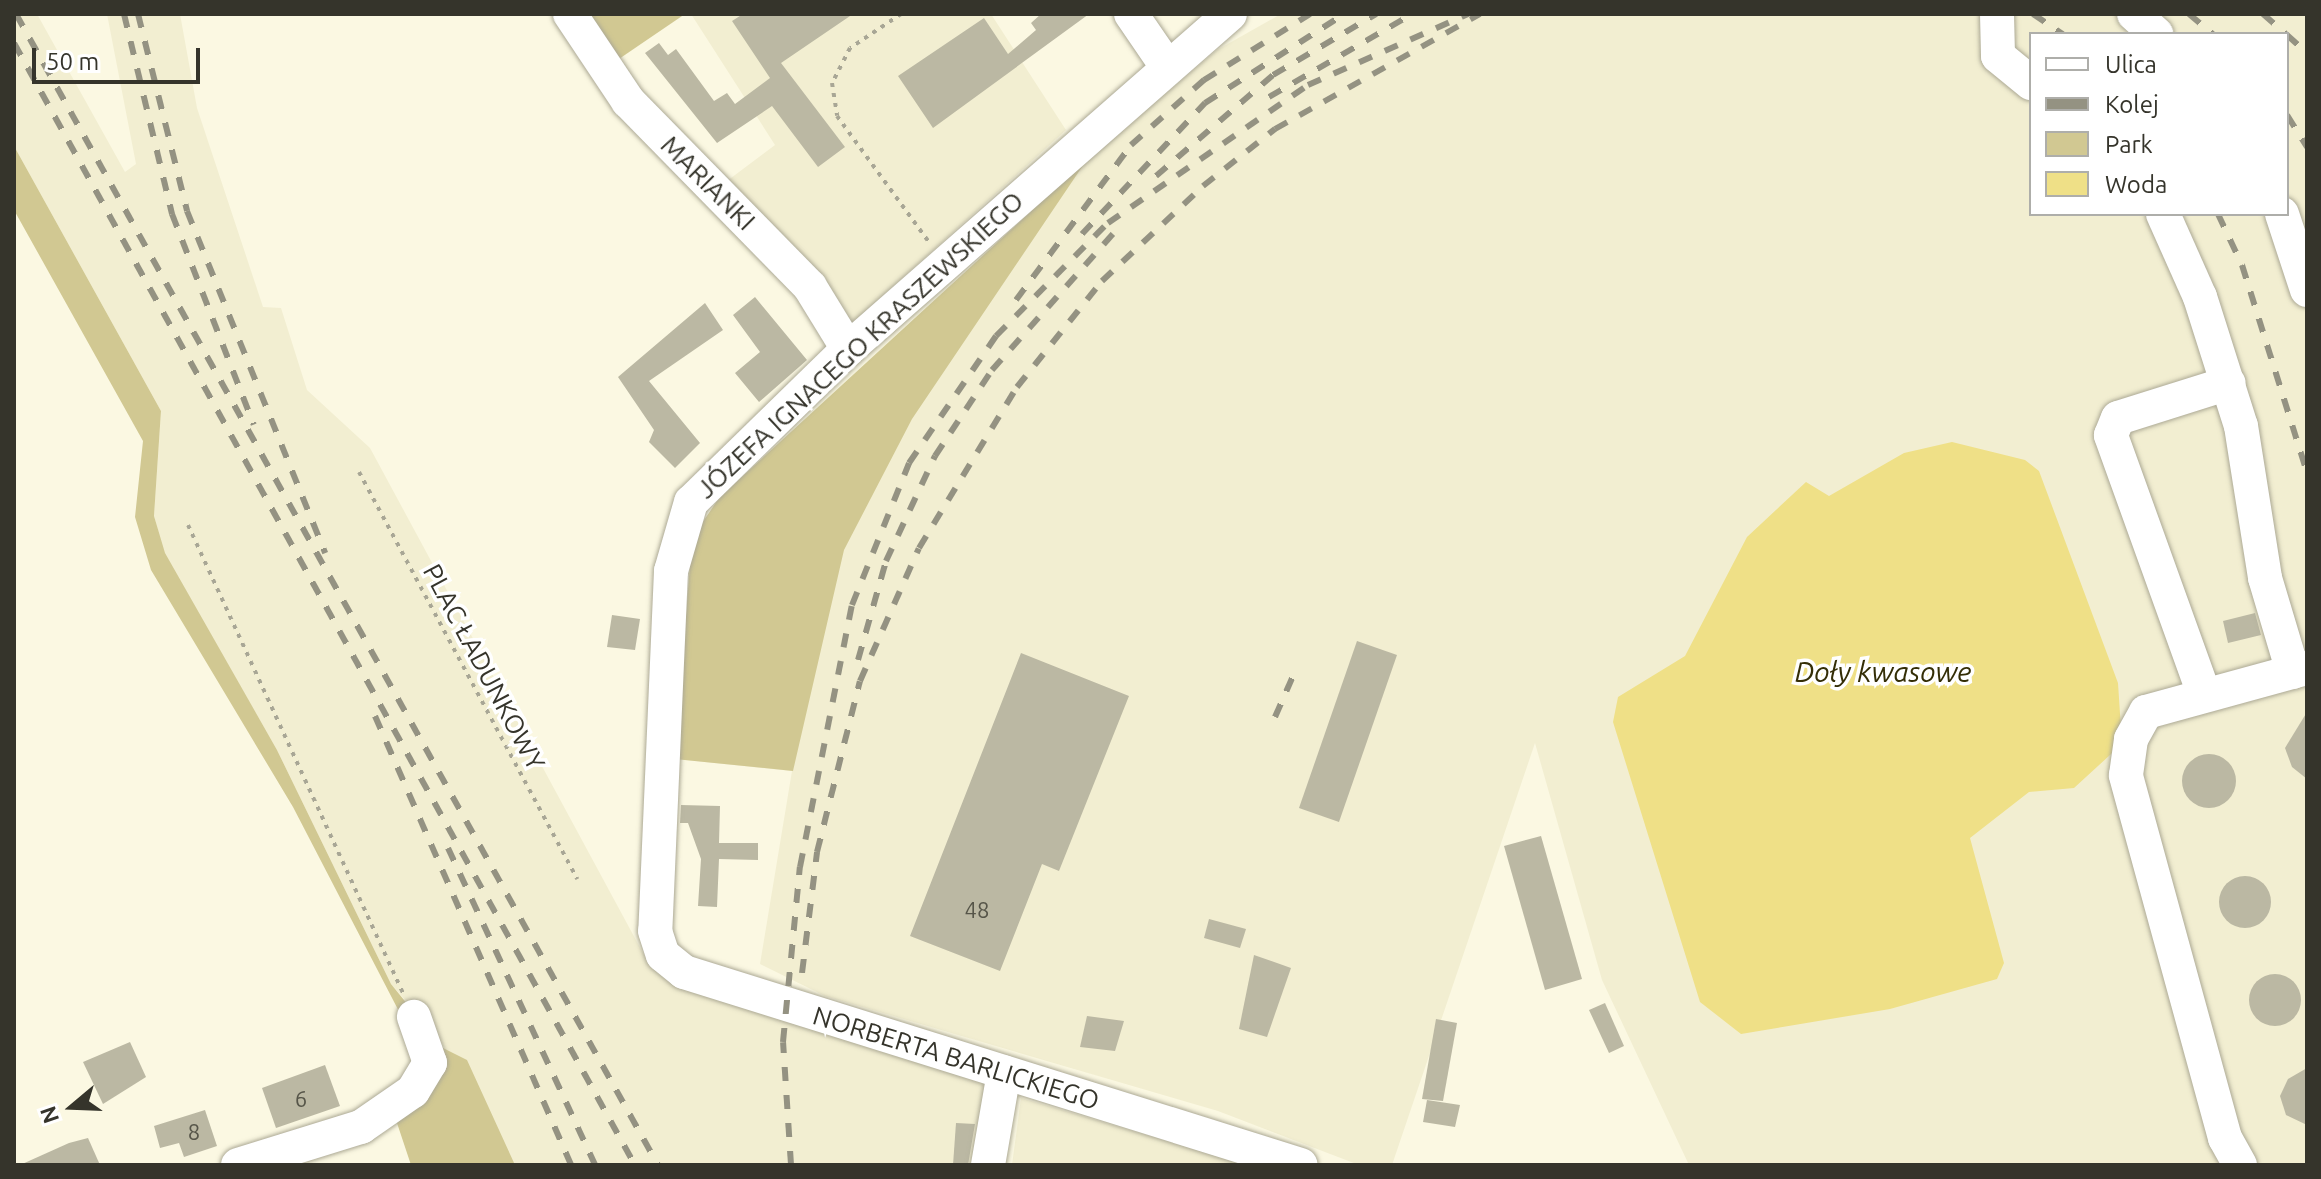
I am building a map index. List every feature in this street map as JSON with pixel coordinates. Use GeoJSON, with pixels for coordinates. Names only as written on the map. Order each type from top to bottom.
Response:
{"type":"FeatureCollection","features":[{"type":"Feature","properties":{"kind":"street","name":"MARIANKI"},"geometry":{"type":"LineString","coordinates":[[571,14],[628,101],[810,287],[848,349]]}},
{"type":"Feature","properties":{"kind":"street"},"geometry":{"type":"LineString","coordinates":[[1131,14],[1168,68]]}},
{"type":"Feature","properties":{"kind":"street","name":"JÓZEFA IGNACEGO KRASZEWSKIEGO"},"geometry":{"type":"LineString","coordinates":[[653,908],[679,528],[705,483],[944,262],[1230,14]]}},
{"type":"Feature","properties":{"kind":"street"},"geometry":{"type":"LineString","coordinates":[[1997,14],[1998,56],[2029,81]]}},
{"type":"Feature","properties":{"kind":"street"},"geometry":{"type":"LineString","coordinates":[[2134,14],[2154,32]]}},
{"type":"Feature","properties":{"kind":"street"},"geometry":{"type":"LineString","coordinates":[[2164,216],[2229,383],[2265,578],[2300,670],[2146,712],[2131,739],[2126,775],[2225,1138],[2240,1165]]}},
{"type":"Feature","properties":{"kind":"street"},"geometry":{"type":"LineString","coordinates":[[2283,216],[2307,290]]}},
{"type":"Feature","properties":{"kind":"street"},"geometry":{"type":"LineString","coordinates":[[2204,694],[2111,435],[2118,418],[2229,383]]}},
{"type":"Feature","properties":{"kind":"street","name":"NORBERTA BARLICKIEGO"},"geometry":{"type":"LineString","coordinates":[[653,908],[663,955],[684,972],[1301,1165]]}},
{"type":"Feature","properties":{"kind":"street"},"geometry":{"type":"LineString","coordinates":[[238,1165],[361,1127],[413,1091],[430,1063],[414,1017]]}},
{"type":"Feature","properties":{"kind":"street"},"geometry":{"type":"LineString","coordinates":[[988,1165],[1004,1072]]}},
{"type":"Feature","properties":{"kind":"path"},"geometry":{"type":"LineString","coordinates":[[901,14],[850,48],[832,83],[837,116],[944,262]]}},
{"type":"Feature","properties":{"kind":"path","name":"PLAC ŁADUNKOWY"},"geometry":{"type":"LineString","coordinates":[[359,472],[577,879]]}},
{"type":"Feature","properties":{"kind":"path"},"geometry":{"type":"LineString","coordinates":[[188,525],[414,1017]]}},
{"type":"Feature","properties":{"kind":"shaded area"},"geometry":{"type":"Polygon","coordinates":[[[14,14],[37,14],[125,172],[136,164],[107,14],[180,14],[197,108],[263,307],[281,308],[307,390],[370,448],[650,966],[679,982],[1000,1082],[989,1165],[515,1165],[438,1037],[391,984],[277,750],[164,553],[154,516],[161,411],[14,146],[14,14]]]}},
{"type":"Feature","properties":{"kind":"shaded area"},"geometry":{"type":"Polygon","coordinates":[[[691,14],[991,14],[1066,130],[847,328],[723,184],[775,145],[691,14]]]}},
{"type":"Feature","properties":{"kind":"shaded area"},"geometry":{"type":"Polygon","coordinates":[[[1281,14],[2307,14],[2307,1165],[1689,1165],[1602,980],[1535,743],[1392,1165],[1359,1165],[1218,1111],[825,996],[760,964],[792,771],[675,759],[719,498],[1086,161],[1217,50],[1281,14]]]}},
{"type":"Feature","properties":{"kind":"shaded area"},"geometry":{"type":"Polygon","coordinates":[[[1021,1098],[1248,1165],[1012,1165],[1021,1098]]]}},
{"type":"Feature","properties":{"kind":"green space"},"geometry":{"type":"Polygon","coordinates":[[[588,14],[685,14],[616,61],[588,14]]]}},
{"type":"Feature","properties":{"kind":"green space"},"geometry":{"type":"Polygon","coordinates":[[[14,146],[161,411],[154,516],[165,553],[277,750],[391,984],[443,1048],[467,1060],[515,1165],[411,1165],[390,1102],[419,1060],[405,1023],[293,807],[151,570],[135,517],[143,441],[14,210],[14,146]]]}},
{"type":"Feature","properties":{"kind":"green space"},"geometry":{"type":"Polygon","coordinates":[[[1086,161],[912,419],[844,550],[793,771],[675,759],[692,538],[719,498],[1086,161]]]}},
{"type":"Feature","properties":{"kind":"water","name":"Doły kwasowe"},"geometry":{"type":"Polygon","coordinates":[[[1952,442],[2025,460],[2039,471],[2118,683],[2122,744],[2074,788],[2029,792],[1970,838],[2004,963],[1997,979],[1890,1009],[1741,1034],[1700,1002],[1613,722],[1618,697],[1685,656],[1747,537],[1806,482],[1829,496],[1904,453],[1952,442]]]}},
{"type":"Feature","properties":{"kind":"building"},"geometry":{"type":"Polygon","coordinates":[[[743,14],[853,14],[781,63],[845,147],[818,167],[772,106],[717,143],[645,53],[659,43],[668,55],[676,49],[714,101],[727,93],[735,104],[770,78],[732,21],[743,14]]]}},
{"type":"Feature","properties":{"kind":"building"},"geometry":{"type":"Polygon","coordinates":[[[1041,14],[1089,14],[933,128],[898,76],[984,18],[1008,54],[1036,30],[1031,23],[1041,14]]]}},
{"type":"Feature","properties":{"kind":"building"},"geometry":{"type":"Polygon","coordinates":[[[755,297],[807,360],[759,402],[735,373],[760,352],[733,315],[755,297]]]}},
{"type":"Feature","properties":{"kind":"building"},"geometry":{"type":"Polygon","coordinates":[[[705,303],[723,330],[649,381],[700,443],[675,468],[649,442],[654,430],[618,377],[705,303]]]}},
{"type":"Feature","properties":{"kind":"building"},"geometry":{"type":"Polygon","coordinates":[[[2255,613],[2261,635],[2228,643],[2223,621],[2255,613]]]}},
{"type":"Feature","properties":{"kind":"building"},"geometry":{"type":"Polygon","coordinates":[[[612,615],[640,619],[635,650],[607,647],[612,615]]]}},
{"type":"Feature","properties":{"kind":"building"},"geometry":{"type":"Polygon","coordinates":[[[1357,641],[1397,655],[1339,822],[1299,808],[1357,641]]]}},
{"type":"Feature","properties":{"kind":"building"},"geometry":{"type":"Polygon","coordinates":[[[1021,653],[1129,696],[1059,871],[1042,864],[1000,971],[910,936],[1021,653]]]}},
{"type":"Feature","properties":{"kind":"building"},"geometry":{"type":"Polygon","coordinates":[[[2307,712],[2307,779],[2292,767],[2285,748],[2307,712]]]}},
{"type":"Feature","properties":{"kind":"building"},"geometry":{"type":"Polygon","coordinates":[[[2209,754],[2228,762],[2236,781],[2228,800],[2209,808],[2190,800],[2182,781],[2190,762],[2209,754]]]}},
{"type":"Feature","properties":{"kind":"building"},"geometry":{"type":"Polygon","coordinates":[[[681,805],[720,806],[719,843],[758,843],[758,860],[719,859],[717,907],[698,906],[701,859],[688,823],[680,823],[681,805]]]}},
{"type":"Feature","properties":{"kind":"building"},"geometry":{"type":"Polygon","coordinates":[[[1541,836],[1582,979],[1545,990],[1504,846],[1541,836]]]}},
{"type":"Feature","properties":{"kind":"building"},"geometry":{"type":"Polygon","coordinates":[[[2245,876],[2263,884],[2271,902],[2263,920],[2245,928],[2227,920],[2219,902],[2227,884],[2245,876]]]}},
{"type":"Feature","properties":{"kind":"building"},"geometry":{"type":"Polygon","coordinates":[[[1209,919],[1246,929],[1240,948],[1204,938],[1209,919]]]}},
{"type":"Feature","properties":{"kind":"building"},"geometry":{"type":"Polygon","coordinates":[[[1254,955],[1291,968],[1267,1037],[1239,1029],[1254,955]]]}},
{"type":"Feature","properties":{"kind":"building"},"geometry":{"type":"Polygon","coordinates":[[[2275,974],[2293,982],[2301,1000],[2293,1018],[2275,1026],[2257,1018],[2249,1000],[2257,982],[2275,974]]]}},
{"type":"Feature","properties":{"kind":"building"},"geometry":{"type":"Polygon","coordinates":[[[1605,1003],[1624,1046],[1609,1053],[1589,1010],[1605,1003]]]}},
{"type":"Feature","properties":{"kind":"building"},"geometry":{"type":"Polygon","coordinates":[[[1087,1016],[1124,1021],[1115,1051],[1080,1047],[1087,1016]]]}},
{"type":"Feature","properties":{"kind":"building"},"geometry":{"type":"Polygon","coordinates":[[[1436,1019],[1457,1023],[1443,1101],[1422,1099],[1436,1019]]]}},
{"type":"Feature","properties":{"kind":"building"},"geometry":{"type":"Polygon","coordinates":[[[130,1042],[146,1077],[103,1104],[83,1062],[130,1042]]]}},
{"type":"Feature","properties":{"kind":"building"},"geometry":{"type":"Polygon","coordinates":[[[325,1065],[340,1106],[276,1128],[262,1088],[325,1065]]]}},
{"type":"Feature","properties":{"kind":"building"},"geometry":{"type":"Polygon","coordinates":[[[2307,1068],[2307,1125],[2286,1115],[2280,1096],[2288,1079],[2307,1068]]]}},
{"type":"Feature","properties":{"kind":"building"},"geometry":{"type":"Polygon","coordinates":[[[1427,1100],[1460,1105],[1455,1127],[1423,1122],[1427,1100]]]}},
{"type":"Feature","properties":{"kind":"building"},"geometry":{"type":"Polygon","coordinates":[[[205,1110],[217,1146],[184,1157],[179,1143],[160,1148],[154,1126],[205,1110]]]}},
{"type":"Feature","properties":{"kind":"building"},"geometry":{"type":"Polygon","coordinates":[[[956,1123],[975,1124],[968,1165],[953,1165],[956,1123]]]}},
{"type":"Feature","properties":{"kind":"building"},"geometry":{"type":"Polygon","coordinates":[[[88,1138],[100,1165],[20,1165],[69,1143],[88,1138]]]}},
{"type":"Feature","properties":{"kind":"railway"},"geometry":{"type":"LineString","coordinates":[[16,14],[658,1165]]}},
{"type":"Feature","properties":{"kind":"railway"},"geometry":{"type":"LineString","coordinates":[[124,14],[172,214],[254,425]]}},
{"type":"Feature","properties":{"kind":"railway"},"geometry":{"type":"LineString","coordinates":[[138,14],[187,211],[325,553]]}},
{"type":"Feature","properties":{"kind":"railway"},"geometry":{"type":"LineString","coordinates":[[1016,300],[1131,145],[1204,80],[1310,14]]}},
{"type":"Feature","properties":{"kind":"railway"},"geometry":{"type":"LineString","coordinates":[[1082,234],[1205,103],[1344,14]]}},
{"type":"Feature","properties":{"kind":"railway"},"geometry":{"type":"LineString","coordinates":[[1156,176],[1273,75],[1376,14]]}},
{"type":"Feature","properties":{"kind":"railway"},"geometry":{"type":"LineString","coordinates":[[1269,97],[1412,14]]}},
{"type":"Feature","properties":{"kind":"railway"},"geometry":{"type":"LineString","coordinates":[[791,1165],[783,1042],[800,867],[852,605],[909,463],[996,336],[1108,223],[1308,85],[1468,14]]}},
{"type":"Feature","properties":{"kind":"railway"},"geometry":{"type":"LineString","coordinates":[[802,973],[817,852],[860,681],[919,548],[1017,387],[1102,281],[1203,186],[1275,129],[1480,14]]}},
{"type":"Feature","properties":{"kind":"railway"},"geometry":{"type":"LineString","coordinates":[[2033,14],[2060,32]]}},
{"type":"Feature","properties":{"kind":"railway"},"geometry":{"type":"LineString","coordinates":[[2189,14],[2211,32]]}},
{"type":"Feature","properties":{"kind":"railway"},"geometry":{"type":"LineString","coordinates":[[2263,14],[2284,32]]}},
{"type":"Feature","properties":{"kind":"railway"},"geometry":{"type":"LineString","coordinates":[[2289,37],[2307,53]]}},
{"type":"Feature","properties":{"kind":"railway"},"geometry":{"type":"LineString","coordinates":[[14,43],[635,1165]]}},
{"type":"Feature","properties":{"kind":"railway"},"geometry":{"type":"LineString","coordinates":[[2289,118],[2307,147]]}},
{"type":"Feature","properties":{"kind":"railway"},"geometry":{"type":"LineString","coordinates":[[2219,216],[2242,265],[2307,473]]}},
{"type":"Feature","properties":{"kind":"railway"},"geometry":{"type":"LineString","coordinates":[[858,660],[886,561],[935,456],[992,370],[1118,228]]}},
{"type":"Feature","properties":{"kind":"railway"},"geometry":{"type":"LineString","coordinates":[[1275,717],[1297,667]]}},
{"type":"Feature","properties":{"kind":"railway"},"geometry":{"type":"LineString","coordinates":[[375,716],[571,1165]]}},
{"type":"Feature","properties":{"kind":"railway"},"geometry":{"type":"LineString","coordinates":[[448,848],[595,1165]]}}]}
